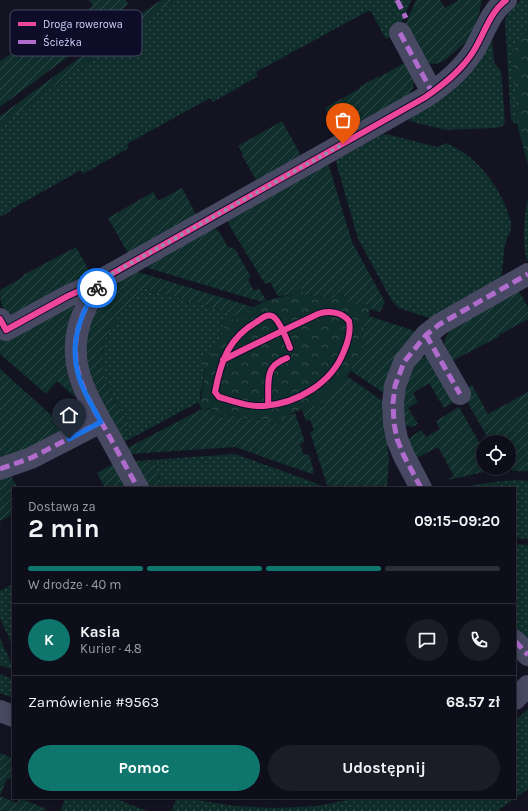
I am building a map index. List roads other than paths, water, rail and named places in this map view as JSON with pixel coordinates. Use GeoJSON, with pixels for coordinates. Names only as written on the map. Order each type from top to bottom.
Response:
{"type":"FeatureCollection","features":[{"type":"Feature","properties":{"kind":"street"},"geometry":{"type":"LineString","coordinates":[[0,319],[6,330],[110,275],[432,92],[448,81],[462,67],[476,48],[493,14],[506,0]]}},
{"type":"Feature","properties":{"kind":"street"},"geometry":{"type":"LineString","coordinates":[[400,33],[432,92]]}},
{"type":"Feature","properties":{"kind":"street"},"geometry":{"type":"LineString","coordinates":[[419,487],[397,439],[394,422],[393,403],[395,386],[404,362],[426,335],[440,324],[528,274]]}},
{"type":"Feature","properties":{"kind":"street"},"geometry":{"type":"LineString","coordinates":[[110,275],[98,287],[86,306],[78,326],[75,345],[76,364],[80,381],[137,487]]}},
{"type":"Feature","properties":{"kind":"street"},"geometry":{"type":"LineString","coordinates":[[426,335],[460,394]]}},
{"type":"Feature","properties":{"kind":"street"},"geometry":{"type":"LineString","coordinates":[[5,468],[31,458],[101,422]]}},
{"type":"Feature","properties":{"kind":"street"},"geometry":{"type":"LineString","coordinates":[[516,642],[528,655]]}},
{"type":"Feature","properties":{"kind":"street"},"geometry":{"type":"LineString","coordinates":[[516,698],[528,686]]}},
{"type":"Feature","properties":{"kind":"street"},"geometry":{"type":"LineString","coordinates":[[0,711],[12,716]]}}]}
